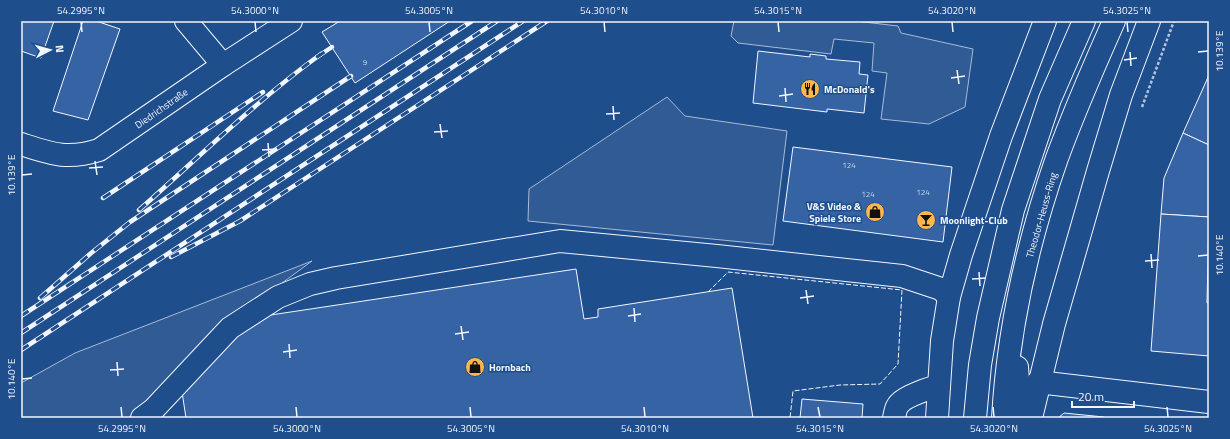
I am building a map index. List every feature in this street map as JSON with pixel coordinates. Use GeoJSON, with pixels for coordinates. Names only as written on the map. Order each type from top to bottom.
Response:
{"type":"FeatureCollection","features":[{"type":"Feature","properties":{"kind":"main road"},"geometry":{"type":"LineString","coordinates":[[186,21],[223,65]]}},
{"type":"Feature","properties":{"kind":"main road","name":"Diedrichstraße"},"geometry":{"type":"LineString","coordinates":[[21,144],[55,155],[81,156],[99,150],[223,65],[291,21]]}},
{"type":"Feature","properties":{"kind":"main road"},"geometry":{"type":"LineString","coordinates":[[937,418],[942,341],[950,297],[961,255],[1001,136],[1045,21]]}},
{"type":"Feature","properties":{"kind":"main road"},"geometry":{"type":"LineString","coordinates":[[975,418],[980,364],[988,318],[1013,210],[1050,99],[1084,21]]}},
{"type":"Feature","properties":{"kind":"main road","name":"Theodor-Heuss-Ring"},"geometry":{"type":"LineString","coordinates":[[1003,418],[1005,382],[1014,323],[1039,218],[1057,159],[1114,21]]}},
{"type":"Feature","properties":{"kind":"main road"},"geometry":{"type":"LineString","coordinates":[[1031,418],[1038,382],[1067,275],[1121,96],[1149,21]]}},
{"type":"Feature","properties":{"kind":"main road"},"geometry":{"type":"LineString","coordinates":[[142,418],[154,409],[230,328],[278,297],[310,284],[336,278],[560,241],[902,276],[941,289],[950,297]]}},
{"type":"Feature","properties":{"kind":"main road"},"geometry":{"type":"LineString","coordinates":[[1014,323],[1021,418]]}},
{"type":"Feature","properties":{"kind":"main road"},"geometry":{"type":"LineString","coordinates":[[1038,382],[1209,402]]}},
{"type":"Feature","properties":{"kind":"main road"},"geometry":{"type":"LineString","coordinates":[[894,418],[900,402],[939,386]]}},
{"type":"Feature","properties":{"kind":"shaded area"},"geometry":{"type":"Polygon","coordinates":[[[734,21],[855,21],[898,26],[901,33],[973,49],[965,107],[929,124],[881,119],[887,73],[872,71],[874,43],[834,39],[831,54],[738,43],[731,36],[734,21]]]}},
{"type":"Feature","properties":{"kind":"shaded area"},"geometry":{"type":"Polygon","coordinates":[[[667,97],[685,116],[787,131],[773,245],[528,221],[529,189],[667,97]]]}},
{"type":"Feature","properties":{"kind":"shaded area"},"geometry":{"type":"Polygon","coordinates":[[[312,261],[210,336],[142,408],[128,418],[21,418],[21,383],[75,353],[312,261]]]}},
{"type":"Feature","properties":{"kind":"building"},"geometry":{"type":"Polygon","coordinates":[[[21,21],[54,21],[41,58],[21,51],[21,21]]]}},
{"type":"Feature","properties":{"kind":"building"},"geometry":{"type":"Polygon","coordinates":[[[83,21],[96,21],[120,29],[88,120],[53,111],[83,21]]]}},
{"type":"Feature","properties":{"kind":"building"},"geometry":{"type":"Polygon","coordinates":[[[340,21],[450,21],[355,83],[322,32],[340,21]]]}},
{"type":"Feature","properties":{"kind":"building","name":"McDonald's"},"geometry":{"type":"Polygon","coordinates":[[[758,51],[810,57],[810,54],[826,56],[826,59],[860,62],[859,74],[868,75],[864,113],[827,109],[827,112],[753,103],[758,51]]]}},
{"type":"Feature","properties":{"kind":"building"},"geometry":{"type":"Polygon","coordinates":[[[1209,75],[1209,145],[1183,133],[1209,75]]]}},
{"type":"Feature","properties":{"kind":"building"},"geometry":{"type":"Polygon","coordinates":[[[1183,133],[1209,145],[1209,217],[1161,214],[1164,178],[1183,133]]]}},
{"type":"Feature","properties":{"kind":"building"},"geometry":{"type":"Polygon","coordinates":[[[793,147],[952,167],[943,242],[783,221],[793,147]]]}},
{"type":"Feature","properties":{"kind":"building"},"geometry":{"type":"Polygon","coordinates":[[[1161,214],[1209,217],[1207,303],[1209,303],[1209,356],[1151,351],[1161,214]]]}},
{"type":"Feature","properties":{"kind":"building","name":"Hornbach"},"geometry":{"type":"Polygon","coordinates":[[[576,269],[584,319],[598,317],[598,309],[732,288],[753,418],[186,418],[182,392],[227,342],[264,316],[576,269]]]}},
{"type":"Feature","properties":{"kind":"building"},"geometry":{"type":"Polygon","coordinates":[[[802,399],[863,404],[862,418],[800,418],[802,399]]]}},
{"type":"Feature","properties":{"kind":"building"},"geometry":{"type":"Polygon","coordinates":[[[1064,413],[1104,417],[1104,418],[1058,418],[1064,413]]]}},
{"type":"Feature","properties":{"kind":"railway"},"geometry":{"type":"LineString","coordinates":[[21,316],[472,21]]}},
{"type":"Feature","properties":{"kind":"railway"},"geometry":{"type":"LineString","coordinates":[[21,333],[497,21]]}},
{"type":"Feature","properties":{"kind":"railway"},"geometry":{"type":"LineString","coordinates":[[21,350],[523,21]]}},
{"type":"Feature","properties":{"kind":"railway"},"geometry":{"type":"LineString","coordinates":[[171,257],[240,221],[547,21]]}},
{"type":"Feature","properties":{"kind":"railway"},"geometry":{"type":"LineString","coordinates":[[317,57],[332,47]]}},
{"type":"Feature","properties":{"kind":"railway"},"geometry":{"type":"LineString","coordinates":[[139,210],[251,110],[321,54]]}},
{"type":"Feature","properties":{"kind":"railway"},"geometry":{"type":"LineString","coordinates":[[40,298],[90,254],[130,222],[351,76]]}},
{"type":"Feature","properties":{"kind":"railway"},"geometry":{"type":"LineString","coordinates":[[103,198],[263,92]]}},
{"type":"Feature","properties":{"kind":"fence"},"geometry":{"type":"LineString","coordinates":[[708,292],[728,272],[902,290],[898,364],[880,384],[840,385],[793,391],[790,418]]}},
{"type":"Feature","properties":{"kind":"place","name":"McDonald's"},"geometry":{"type":"Point","coordinates":[810,89]}},
{"type":"Feature","properties":{"kind":"place","name":"V&S Video & Spiele Store"},"geometry":{"type":"Point","coordinates":[875,212]}},
{"type":"Feature","properties":{"kind":"place","name":"Moonlight-Club"},"geometry":{"type":"Point","coordinates":[926,220]}},
{"type":"Feature","properties":{"kind":"place","name":"Hornbach"},"geometry":{"type":"Point","coordinates":[475,367]}}]}
